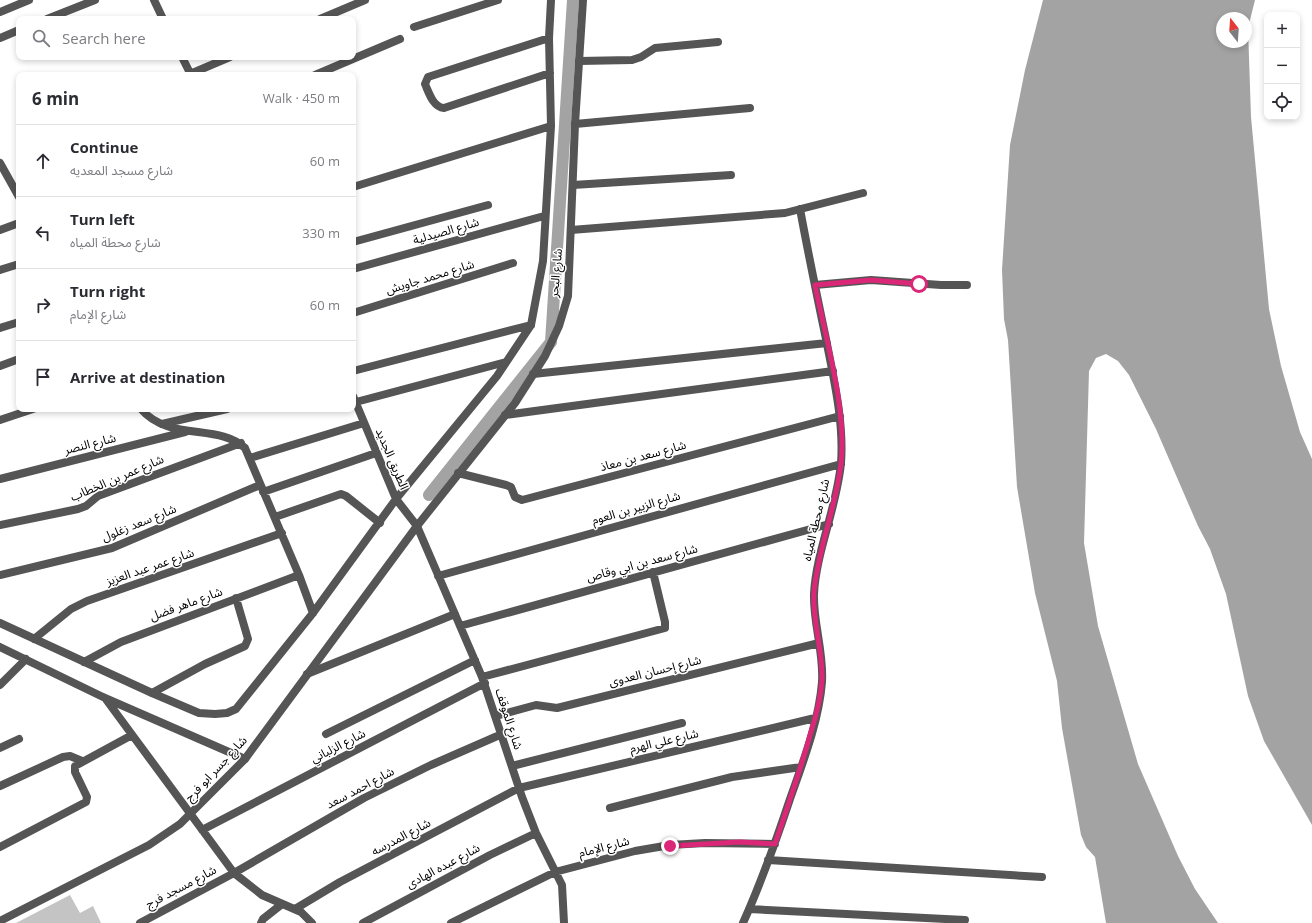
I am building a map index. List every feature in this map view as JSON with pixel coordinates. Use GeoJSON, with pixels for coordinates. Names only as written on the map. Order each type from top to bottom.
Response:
{"type":"FeatureCollection","features":[{"type":"Feature","properties":{"kind":"street"},"geometry":{"type":"LineString","coordinates":[[0,12],[29,0]]}},
{"type":"Feature","properties":{"kind":"street"},"geometry":{"type":"LineString","coordinates":[[55,16],[95,0]]}},
{"type":"Feature","properties":{"kind":"street"},"geometry":{"type":"LineString","coordinates":[[154,0],[162,16]]}},
{"type":"Feature","properties":{"kind":"street"},"geometry":{"type":"LineString","coordinates":[[327,16],[365,0]]}},
{"type":"Feature","properties":{"kind":"street"},"geometry":{"type":"LineString","coordinates":[[414,27],[498,0]]}},
{"type":"Feature","properties":{"kind":"street"},"geometry":{"type":"LineString","coordinates":[[0,623],[199,713],[226,713],[236,709],[313,613],[396,499],[506,362],[531,325],[543,261],[544,216],[551,126],[549,38],[551,0]]}},
{"type":"Feature","properties":{"kind":"street","name":"شارع البحر"},"geometry":{"type":"LineString","coordinates":[[417,526],[505,415],[533,374],[559,326],[568,296],[575,124],[583,0]]}},
{"type":"Feature","properties":{"kind":"street"},"geometry":{"type":"LineString","coordinates":[[0,38],[16,31]]}},
{"type":"Feature","properties":{"kind":"street"},"geometry":{"type":"LineString","coordinates":[[549,38],[428,77],[425,84],[435,104],[444,108],[550,73]]}},
{"type":"Feature","properties":{"kind":"street"},"geometry":{"type":"LineString","coordinates":[[356,58],[400,39]]}},
{"type":"Feature","properties":{"kind":"street"},"geometry":{"type":"LineString","coordinates":[[579,61],[632,60],[655,48],[718,42]]}},
{"type":"Feature","properties":{"kind":"street"},"geometry":{"type":"LineString","coordinates":[[184,60],[190,72]]}},
{"type":"Feature","properties":{"kind":"street"},"geometry":{"type":"LineString","coordinates":[[196,72],[223,60]]}},
{"type":"Feature","properties":{"kind":"street"},"geometry":{"type":"LineString","coordinates":[[323,72],[351,60]]}},
{"type":"Feature","properties":{"kind":"street"},"geometry":{"type":"LineString","coordinates":[[575,124],[750,108]]}},
{"type":"Feature","properties":{"kind":"street"},"geometry":{"type":"LineString","coordinates":[[356,186],[551,126]]}},
{"type":"Feature","properties":{"kind":"street"},"geometry":{"type":"LineString","coordinates":[[0,163],[3,174],[16,185]]}},
{"type":"Feature","properties":{"kind":"street"},"geometry":{"type":"LineString","coordinates":[[573,185],[731,175]]}},
{"type":"Feature","properties":{"kind":"street"},"geometry":{"type":"LineString","coordinates":[[571,230],[785,213],[863,192]]}},
{"type":"Feature","properties":{"kind":"street"},"geometry":{"type":"LineString","coordinates":[[356,241],[488,205]]}},
{"type":"Feature","properties":{"kind":"street","name":"شارع محطة المياه"},"geometry":{"type":"LineString","coordinates":[[743,923],[775,844],[802,768],[815,718],[822,680],[822,661],[814,594],[816,574],[829,524],[841,464],[840,416],[833,371],[800,209]]}},
{"type":"Feature","properties":{"kind":"street","name":"شارع الصيدلية"},"geometry":{"type":"LineString","coordinates":[[356,268],[544,216]]}},
{"type":"Feature","properties":{"kind":"street"},"geometry":{"type":"LineString","coordinates":[[0,230],[16,225]]}},
{"type":"Feature","properties":{"kind":"street","name":"شارع محمد جاويش"},"geometry":{"type":"LineString","coordinates":[[356,312],[514,263]]}},
{"type":"Feature","properties":{"kind":"street"},"geometry":{"type":"LineString","coordinates":[[0,270],[16,265]]}},
{"type":"Feature","properties":{"kind":"street"},"geometry":{"type":"LineString","coordinates":[[815,285],[871,280],[934,285],[967,285]]}},
{"type":"Feature","properties":{"kind":"street"},"geometry":{"type":"LineString","coordinates":[[0,328],[16,323]]}},
{"type":"Feature","properties":{"kind":"street"},"geometry":{"type":"LineString","coordinates":[[356,371],[531,325]]}},
{"type":"Feature","properties":{"kind":"street"},"geometry":{"type":"LineString","coordinates":[[533,374],[827,343]]}},
{"type":"Feature","properties":{"kind":"street"},"geometry":{"type":"LineString","coordinates":[[0,366],[16,360]]}},
{"type":"Feature","properties":{"kind":"street"},"geometry":{"type":"LineString","coordinates":[[356,399],[506,362]]}},
{"type":"Feature","properties":{"kind":"street"},"geometry":{"type":"LineString","coordinates":[[505,415],[833,371]]}},
{"type":"Feature","properties":{"kind":"street","name":"الطريق الجديد"},"geometry":{"type":"LineString","coordinates":[[356,404],[396,499],[417,526]]}},
{"type":"Feature","properties":{"kind":"street"},"geometry":{"type":"LineString","coordinates":[[0,420],[24,412]]}},
{"type":"Feature","properties":{"kind":"street"},"geometry":{"type":"LineString","coordinates":[[144,412],[147,416],[162,424],[187,432],[216,434],[241,443],[250,458],[261,488],[300,575],[313,613]]}},
{"type":"Feature","properties":{"kind":"street"},"geometry":{"type":"LineString","coordinates":[[162,424],[214,412]]}},
{"type":"Feature","properties":{"kind":"street","name":"شارع سعد بن معاذ"},"geometry":{"type":"LineString","coordinates":[[458,473],[506,485],[511,488],[515,497],[522,500],[840,416]]}},
{"type":"Feature","properties":{"kind":"street"},"geometry":{"type":"LineString","coordinates":[[250,458],[364,424]]}},
{"type":"Feature","properties":{"kind":"street","name":"شارع النصر"},"geometry":{"type":"LineString","coordinates":[[0,479],[187,432]]}},
{"type":"Feature","properties":{"kind":"street","name":"شارع عمر بن الخطاب"},"geometry":{"type":"LineString","coordinates":[[0,525],[82,508],[98,496],[241,443]]}},
{"type":"Feature","properties":{"kind":"street","name":"شارع سعد زغلول"},"geometry":{"type":"LineString","coordinates":[[1,574],[112,548],[261,488],[376,453]]}},
{"type":"Feature","properties":{"kind":"street","name":"شارع الزبير بن العوم"},"geometry":{"type":"LineString","coordinates":[[438,576],[841,464]]}},
{"type":"Feature","properties":{"kind":"street"},"geometry":{"type":"LineString","coordinates":[[275,517],[341,494],[346,496],[380,523]]}},
{"type":"Feature","properties":{"kind":"street","name":"شارع سعد بن ابي وقاص"},"geometry":{"type":"LineString","coordinates":[[460,626],[829,524]]}},
{"type":"Feature","properties":{"kind":"street","name":"شارع الموقف"},"geometry":{"type":"LineString","coordinates":[[417,526],[484,680],[519,788],[536,833],[562,885],[564,923]]}},
{"type":"Feature","properties":{"kind":"street","name":"شارع جسر ابو فرج"},"geometry":{"type":"LineString","coordinates":[[3,921],[149,845],[171,832],[190,814],[245,759],[417,526]]}},
{"type":"Feature","properties":{"kind":"street","name":"شارع عمر عبد العزيز"},"geometry":{"type":"LineString","coordinates":[[34,639],[71,609],[87,601],[282,533]]}},
{"type":"Feature","properties":{"kind":"street","name":"شارع الزلباني"},"geometry":{"type":"LineString","coordinates":[[202,830],[484,680],[662,630],[665,622],[653,572]]}},
{"type":"Feature","properties":{"kind":"street","name":"شارع ماهر فضل"},"geometry":{"type":"LineString","coordinates":[[84,662],[121,642],[300,575]]}},
{"type":"Feature","properties":{"kind":"street"},"geometry":{"type":"LineString","coordinates":[[152,693],[205,664],[245,646],[248,638],[236,598]]}},
{"type":"Feature","properties":{"kind":"street"},"geometry":{"type":"LineString","coordinates":[[307,674],[455,614]]}},
{"type":"Feature","properties":{"kind":"street","name":"شارع إحسان العدوى"},"geometry":{"type":"LineString","coordinates":[[496,716],[536,705],[557,708],[819,643]]}},
{"type":"Feature","properties":{"kind":"street"},"geometry":{"type":"LineString","coordinates":[[0,647],[105,698],[245,759]]}},
{"type":"Feature","properties":{"kind":"street"},"geometry":{"type":"LineString","coordinates":[[0,685],[26,660]]}},
{"type":"Feature","properties":{"kind":"street"},"geometry":{"type":"LineString","coordinates":[[326,734],[475,660]]}},
{"type":"Feature","properties":{"kind":"street"},"geometry":{"type":"LineString","coordinates":[[105,698],[234,873],[257,892],[295,909],[307,916],[312,923]]}},
{"type":"Feature","properties":{"kind":"street","name":"شارع علي الهرم"},"geometry":{"type":"LineString","coordinates":[[519,788],[815,718]]}},
{"type":"Feature","properties":{"kind":"street"},"geometry":{"type":"LineString","coordinates":[[512,766],[682,723]]}},
{"type":"Feature","properties":{"kind":"street","name":"شارع احمد سعد"},"geometry":{"type":"LineString","coordinates":[[234,873],[364,798],[431,765],[502,734]]}},
{"type":"Feature","properties":{"kind":"street"},"geometry":{"type":"LineString","coordinates":[[0,847],[83,804],[87,800],[87,797],[74,769],[77,764],[132,735]]}},
{"type":"Feature","properties":{"kind":"street"},"geometry":{"type":"LineString","coordinates":[[0,748],[19,738]]}},
{"type":"Feature","properties":{"kind":"street"},"geometry":{"type":"LineString","coordinates":[[0,786],[63,757],[70,756],[82,761]]}},
{"type":"Feature","properties":{"kind":"street"},"geometry":{"type":"LineString","coordinates":[[610,808],[732,778],[802,768]]}},
{"type":"Feature","properties":{"kind":"street","name":"شارع المدرسه"},"geometry":{"type":"LineString","coordinates":[[295,909],[340,882],[519,788]]}},
{"type":"Feature","properties":{"kind":"street","name":"شارع عبده الهادى"},"geometry":{"type":"LineString","coordinates":[[363,923],[490,855],[536,833]]}},
{"type":"Feature","properties":{"kind":"street","name":"شارع الإمام"},"geometry":{"type":"LineString","coordinates":[[451,923],[555,872],[635,851],[670,846],[740,842],[775,844]]}},
{"type":"Feature","properties":{"kind":"street"},"geometry":{"type":"LineString","coordinates":[[768,860],[1042,877]]}},
{"type":"Feature","properties":{"kind":"street","name":"شارع مسجد فرج"},"geometry":{"type":"LineString","coordinates":[[140,923],[234,873]]}},
{"type":"Feature","properties":{"kind":"street"},"geometry":{"type":"LineString","coordinates":[[261,923],[263,919],[282,904]]}},
{"type":"Feature","properties":{"kind":"street"},"geometry":{"type":"LineString","coordinates":[[749,909],[965,920]]}},
{"type":"Feature","properties":{"kind":"shaded area"},"geometry":{"type":"Polygon","coordinates":[[[1043,0],[1255,0],[1252,12],[1216,12],[1216,48],[1249,48],[1251,117],[1269,309],[1281,366],[1300,432],[1312,459],[1312,825],[1264,741],[1248,696],[1226,594],[1210,549],[1198,526],[1156,429],[1129,375],[1118,361],[1106,354],[1096,358],[1089,371],[1084,543],[1098,626],[1138,764],[1178,856],[1195,889],[1218,923],[1106,923],[1095,857],[1086,847],[1081,835],[1062,728],[1057,681],[1035,593],[1017,487],[1008,340],[1004,319],[1002,270],[1010,145],[1025,70],[1043,0]]]}},
{"type":"Feature","properties":{"kind":"building"},"geometry":{"type":"Polygon","coordinates":[[[70,895],[80,913],[93,906],[101,923],[16,923],[70,895]]]}},
{"type":"Feature","properties":{"kind":"waterway"},"geometry":{"type":"LineString","coordinates":[[429,495],[551,342],[573,0]]}},
{"type":"Feature","properties":{"kind":"route"},"geometry":{"type":"LineString","coordinates":[[670,846],[740,842],[775,844],[802,768],[820,699],[822,661],[814,594],[816,574],[829,524],[841,464],[840,416],[833,371],[815,285],[871,280],[919,284]]}}]}
